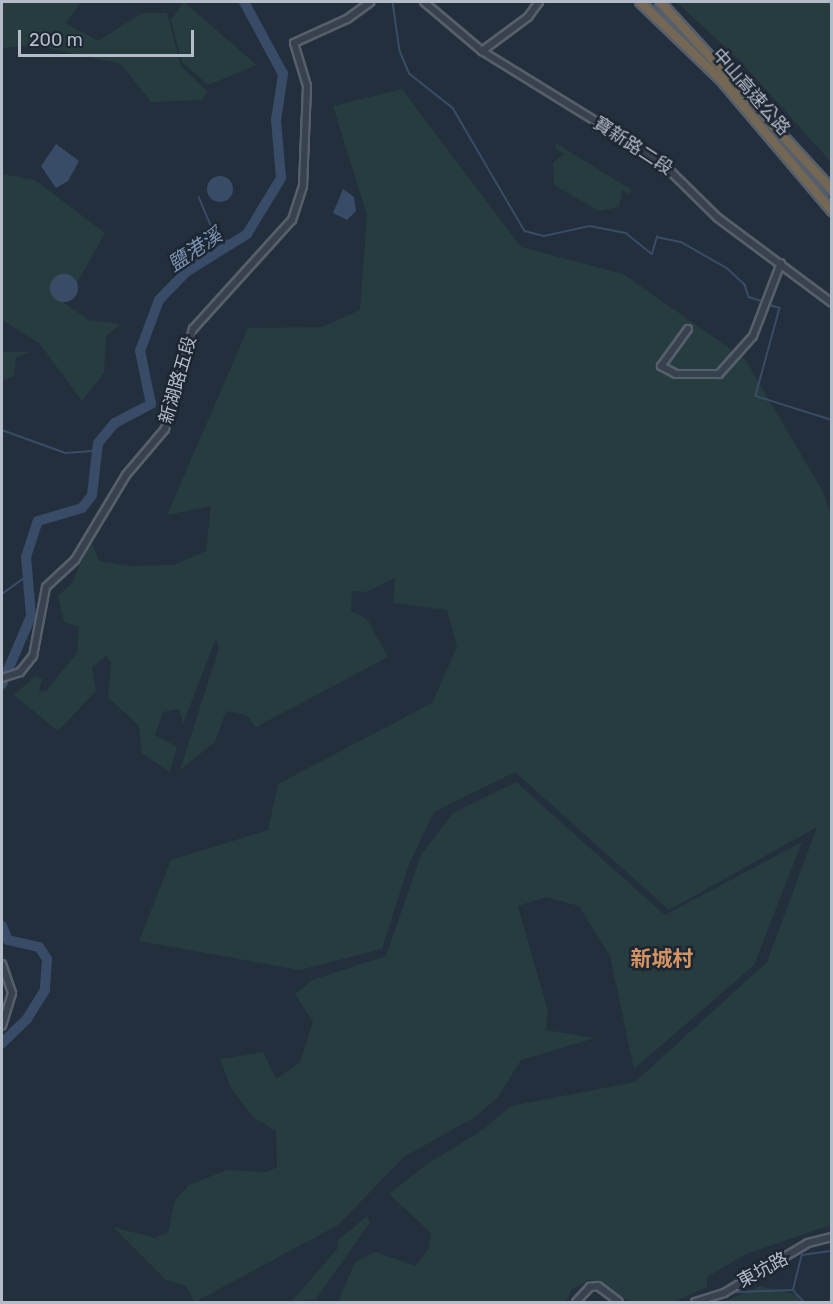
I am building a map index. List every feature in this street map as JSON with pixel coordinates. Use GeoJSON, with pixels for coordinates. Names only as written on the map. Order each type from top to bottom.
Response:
{"type":"FeatureCollection","features":[{"type":"Feature","properties":{"kind":"highway","name":"中山高速公路"},"geometry":{"type":"LineString","coordinates":[[640,2],[721,80],[831,211]]}},
{"type":"Feature","properties":{"kind":"highway","name":"中山高速公路"},"geometry":{"type":"LineString","coordinates":[[660,2],[831,190]]}},
{"type":"Feature","properties":{"kind":"street","name":"新湖路五段"},"geometry":{"type":"LineString","coordinates":[[2,678],[11,677],[33,656],[46,587],[75,560],[126,475],[165,429],[193,329],[292,220],[303,186],[307,86],[294,43],[347,19],[370,2]]}},
{"type":"Feature","properties":{"kind":"street","name":"寶新路二段"},"geometry":{"type":"LineString","coordinates":[[424,2],[482,51],[660,160],[718,218],[781,263],[831,303]]}},
{"type":"Feature","properties":{"kind":"street"},"geometry":{"type":"LineString","coordinates":[[482,51],[528,17],[539,2]]}},
{"type":"Feature","properties":{"kind":"street"},"geometry":{"type":"LineString","coordinates":[[688,329],[661,366],[676,374],[719,374],[753,336],[781,263]]}},
{"type":"Feature","properties":{"kind":"street"},"geometry":{"type":"LineString","coordinates":[[2,964],[12,993],[2,1025]]}},
{"type":"Feature","properties":{"kind":"street","name":"東坑路"},"geometry":{"type":"LineString","coordinates":[[695,1302],[724,1293],[808,1244],[831,1237]]}},
{"type":"Feature","properties":{"kind":"street"},"geometry":{"type":"LineString","coordinates":[[576,1302],[590,1287],[598,1286],[619,1302]]}},
{"type":"Feature","properties":{"kind":"green space"},"geometry":{"type":"Polygon","coordinates":[[[2,2],[81,2],[66,23],[98,41],[142,13],[167,13],[181,66],[208,92],[201,100],[151,102],[121,64],[33,45],[2,48],[2,2]]]}},
{"type":"Feature","properties":{"kind":"green space"},"geometry":{"type":"Polygon","coordinates":[[[184,2],[257,65],[208,85],[182,62],[171,20],[184,2]]]}},
{"type":"Feature","properties":{"kind":"green space"},"geometry":{"type":"Polygon","coordinates":[[[677,2],[831,2],[831,162],[742,63],[677,2]]]}},
{"type":"Feature","properties":{"kind":"green space"},"geometry":{"type":"Polygon","coordinates":[[[402,89],[521,247],[623,274],[745,359],[823,492],[832,518],[831,1225],[746,1254],[707,1277],[707,1287],[674,1302],[632,1302],[590,1280],[572,1289],[566,1302],[338,1302],[355,1262],[375,1252],[416,1266],[429,1248],[431,1233],[389,1194],[427,1164],[484,1129],[511,1106],[635,1082],[767,962],[817,827],[669,910],[515,772],[434,812],[409,864],[382,949],[300,970],[139,941],[171,860],[268,830],[278,784],[432,703],[457,647],[447,610],[393,603],[395,578],[366,592],[352,591],[351,611],[367,619],[388,657],[256,727],[246,715],[226,711],[215,742],[180,770],[219,648],[216,638],[183,724],[179,709],[163,712],[155,735],[177,747],[170,772],[142,753],[139,726],[108,697],[111,662],[106,656],[92,667],[96,691],[58,731],[14,695],[35,676],[42,679],[39,692],[46,691],[77,653],[79,627],[64,622],[58,596],[72,583],[91,541],[99,561],[129,566],[174,565],[206,551],[211,506],[167,515],[248,328],[322,327],[360,310],[367,215],[333,106],[402,89]]]}},
{"type":"Feature","properties":{"kind":"green space"},"geometry":{"type":"Polygon","coordinates":[[[557,144],[632,190],[630,194],[622,190],[619,207],[599,211],[554,185],[553,163],[564,154],[555,148],[557,144]]]}},
{"type":"Feature","properties":{"kind":"green space"},"geometry":{"type":"Polygon","coordinates":[[[2,174],[35,180],[105,233],[77,283],[61,287],[64,303],[89,320],[121,324],[106,336],[104,373],[82,401],[40,344],[2,320],[2,174]]]}},
{"type":"Feature","properties":{"kind":"green space"},"geometry":{"type":"Polygon","coordinates":[[[2,352],[29,352],[16,358],[14,376],[2,381],[2,352]]]}},
{"type":"Feature","properties":{"kind":"green space"},"geometry":{"type":"Polygon","coordinates":[[[516,782],[665,915],[802,842],[754,965],[634,1069],[610,956],[579,906],[546,897],[518,906],[548,1011],[546,1030],[595,1038],[521,1060],[497,1098],[475,1117],[404,1157],[338,1225],[195,1302],[186,1286],[166,1280],[113,1227],[155,1238],[168,1232],[175,1200],[189,1185],[227,1170],[267,1172],[277,1167],[276,1131],[253,1117],[231,1088],[220,1059],[263,1052],[276,1079],[300,1062],[313,1022],[295,994],[312,980],[386,956],[421,855],[453,813],[516,782]]]}},
{"type":"Feature","properties":{"kind":"green space"},"geometry":{"type":"Polygon","coordinates":[[[367,1216],[370,1222],[316,1299],[291,1302],[338,1248],[337,1241],[367,1216]]]}},
{"type":"Feature","properties":{"kind":"green space"},"geometry":{"type":"Polygon","coordinates":[[[760,1286],[799,1295],[800,1302],[724,1302],[760,1286]]]}},
{"type":"Feature","properties":{"kind":"water"},"geometry":{"type":"Polygon","coordinates":[[[56,144],[79,161],[68,181],[56,188],[41,166],[56,144]]]}},
{"type":"Feature","properties":{"kind":"water"},"geometry":{"type":"Polygon","coordinates":[[[220,176],[229,180],[233,189],[229,198],[220,202],[211,198],[207,189],[211,180],[220,176]]]}},
{"type":"Feature","properties":{"kind":"water"},"geometry":{"type":"Polygon","coordinates":[[[343,189],[354,197],[356,211],[347,220],[333,213],[343,189]]]}},
{"type":"Feature","properties":{"kind":"water"},"geometry":{"type":"Polygon","coordinates":[[[64,274],[74,278],[78,288],[74,298],[64,302],[54,298],[50,288],[54,278],[64,274]]]}},
{"type":"Feature","properties":{"kind":"waterway","name":"鹽港溪"},"geometry":{"type":"LineString","coordinates":[[2,684],[31,616],[26,557],[38,521],[82,508],[92,495],[98,443],[115,423],[151,404],[140,351],[159,300],[186,272],[247,234],[281,178],[276,120],[283,74],[244,2]]}},
{"type":"Feature","properties":{"kind":"waterway"},"geometry":{"type":"LineString","coordinates":[[393,2],[400,51],[410,74],[453,108],[525,231],[544,236],[590,226],[626,233],[652,254],[657,237],[681,242],[727,268],[745,285],[749,297],[761,301]]}},
{"type":"Feature","properties":{"kind":"waterway"},"geometry":{"type":"LineString","coordinates":[[199,197],[211,225],[233,247]]}},
{"type":"Feature","properties":{"kind":"waterway"},"geometry":{"type":"LineString","coordinates":[[770,305],[780,308],[756,396],[832,420]]}},
{"type":"Feature","properties":{"kind":"waterway"},"geometry":{"type":"LineString","coordinates":[[2,430],[66,453],[96,451]]}},
{"type":"Feature","properties":{"kind":"waterway"},"geometry":{"type":"LineString","coordinates":[[2,594],[25,577]]}},
{"type":"Feature","properties":{"kind":"waterway","name":"鹽港溪"},"geometry":{"type":"LineString","coordinates":[[2,926],[8,940],[39,947],[47,959],[45,990],[27,1019],[2,1043]]}},
{"type":"Feature","properties":{"kind":"waterway"},"geometry":{"type":"LineString","coordinates":[[711,1302],[736,1292],[793,1290],[802,1255],[832,1251]]}},
{"type":"Feature","properties":{"kind":"waterway"},"geometry":{"type":"LineString","coordinates":[[793,1290],[804,1302]]}},
{"type":"Feature","properties":{"kind":"district","name":"新城村"},"geometry":{"type":"Point","coordinates":[662,959]}}]}
